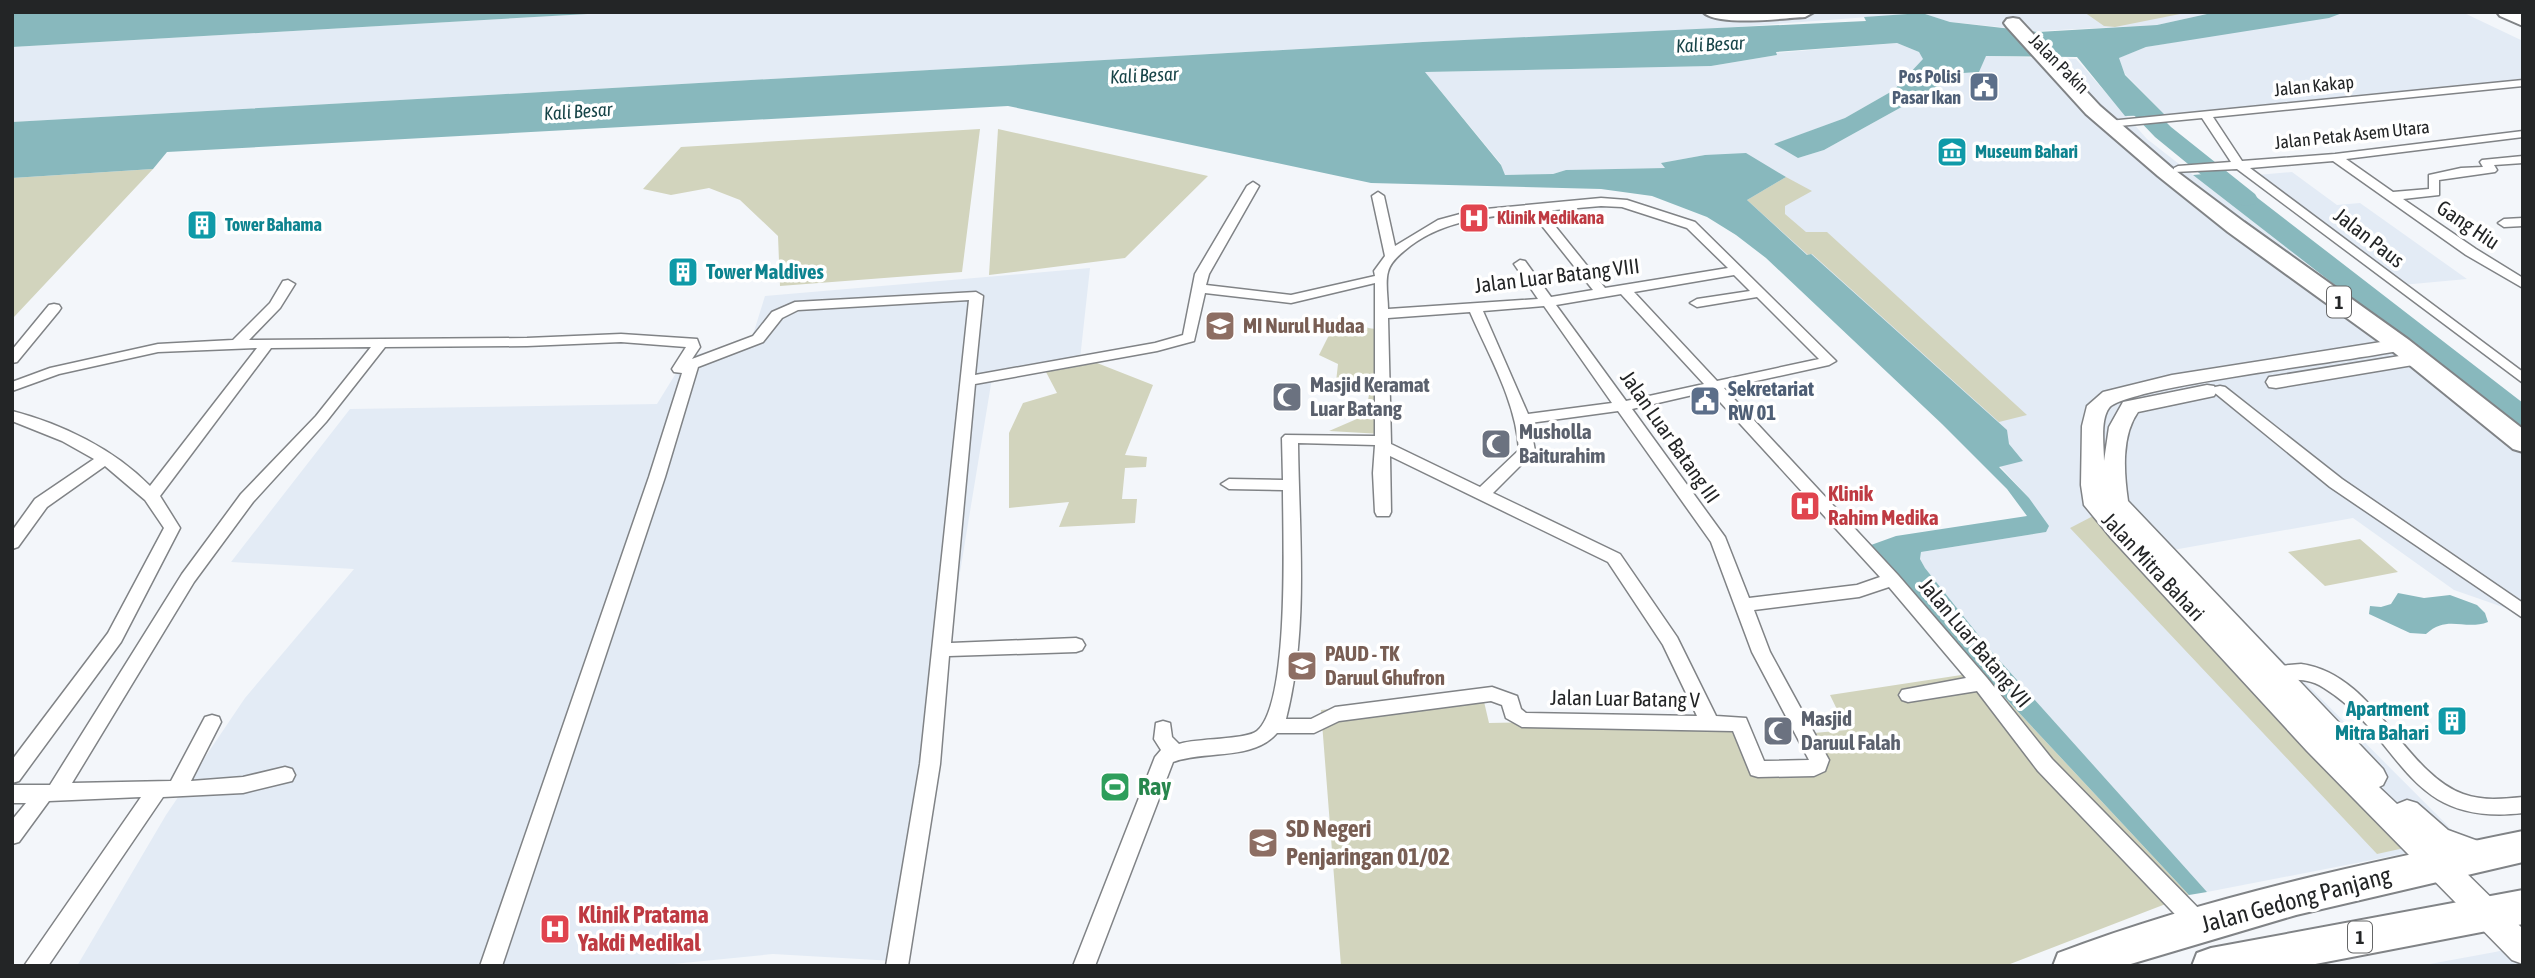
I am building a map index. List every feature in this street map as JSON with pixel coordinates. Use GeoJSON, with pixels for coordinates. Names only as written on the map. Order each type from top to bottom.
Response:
{"type":"FeatureCollection","features":[{"type":"Feature","properties":{"kind":"highway"},"geometry":{"type":"LineString","coordinates":[[1720,14],[1805,12]]}},
{"type":"Feature","properties":{"kind":"highway","name":"Jalan Pakin"},"geometry":{"type":"LineString","coordinates":[[1996,12],[2016,25],[2118,123],[2226,220],[2409,352],[2523,443]]}},
{"type":"Feature","properties":{"kind":"highway"},"geometry":{"type":"LineString","coordinates":[[2506,12],[2523,20]]}},
{"type":"Feature","properties":{"kind":"highway","name":"Jalan Pakin"},"geometry":{"type":"LineString","coordinates":[[2118,123],[2181,170],[2248,227],[2261,243]]}},
{"type":"Feature","properties":{"kind":"highway","name":"Jalan Gedong Panjang"},"geometry":{"type":"LineString","coordinates":[[2073,966],[2200,925],[2438,863],[2523,846]]}},
{"type":"Feature","properties":{"kind":"highway","name":"Jalan Gedong Panjang"},"geometry":{"type":"LineString","coordinates":[[2211,966],[2506,911]]}},
{"type":"Feature","properties":{"kind":"main road"},"geometry":{"type":"LineString","coordinates":[[2438,863],[2506,911]]}},
{"type":"Feature","properties":{"kind":"street","name":"Jalan Kakap"},"geometry":{"type":"LineString","coordinates":[[2118,123],[2523,83]]}},
{"type":"Feature","properties":{"kind":"street","name":"Jalan Paus"},"geometry":{"type":"LineString","coordinates":[[2206,115],[2237,163],[2423,307],[2523,379]]}},
{"type":"Feature","properties":{"kind":"street","name":"Jalan Petak Asem Utara"},"geometry":{"type":"LineString","coordinates":[[2181,170],[2237,163],[2335,157],[2523,134]]}},
{"type":"Feature","properties":{"kind":"street"},"geometry":{"type":"LineString","coordinates":[[2493,138],[2523,157]]}},
{"type":"Feature","properties":{"kind":"street","name":"Gang Hiu"},"geometry":{"type":"LineString","coordinates":[[2335,157],[2472,253],[2523,284]]}},
{"type":"Feature","properties":{"kind":"street","name":"Gang Hiu"},"geometry":{"type":"LineString","coordinates":[[2392,196],[2435,192],[2433,178],[2461,172],[2491,170],[2486,162],[2523,157]]}},
{"type":"Feature","properties":{"kind":"street"},"geometry":{"type":"LineString","coordinates":[[969,381],[1185,341],[1191,332],[1202,274],[1253,186]]}},
{"type":"Feature","properties":{"kind":"street"},"geometry":{"type":"LineString","coordinates":[[1378,196],[1391,256]]}},
{"type":"Feature","properties":{"kind":"street"},"geometry":{"type":"LineString","coordinates":[[1383,512],[1382,268],[1391,256],[1423,230],[1442,223],[1475,214],[1612,202],[1644,209],[1691,225],[1829,362]]}},
{"type":"Feature","properties":{"kind":"street"},"geometry":{"type":"LineString","coordinates":[[1535,209],[1602,294]]}},
{"type":"Feature","properties":{"kind":"street"},"geometry":{"type":"LineString","coordinates":[[2504,223],[2523,222]]}},
{"type":"Feature","properties":{"kind":"street","name":"Jalan Luar Batang III"},"geometry":{"type":"LineString","coordinates":[[1520,264],[1719,541],[1761,652],[1819,760],[1818,765],[1814,768],[1758,769],[1739,723],[1710,724]]}},
{"type":"Feature","properties":{"kind":"street","name":"Jalan Luar Batang VIII"},"geometry":{"type":"LineString","coordinates":[[1382,314],[1547,302],[1736,271]]}},
{"type":"Feature","properties":{"kind":"street"},"geometry":{"type":"LineString","coordinates":[[1199,288],[1277,299],[1303,298],[1381,278]]}},
{"type":"Feature","properties":{"kind":"street"},"geometry":{"type":"LineString","coordinates":[[237,344],[275,305],[288,284]]}},
{"type":"Feature","properties":{"kind":"street","name":"Jalan Luar Batang VII"},"geometry":{"type":"LineString","coordinates":[[1625,290],[1892,579],[1981,683],[2045,765],[2200,925]]}},
{"type":"Feature","properties":{"kind":"street"},"geometry":{"type":"LineString","coordinates":[[1697,303],[1760,293]]}},
{"type":"Feature","properties":{"kind":"street"},"geometry":{"type":"LineString","coordinates":[[491,966],[657,477],[692,364],[758,339],[777,315],[795,306],[976,296],[930,764],[897,966]]}},
{"type":"Feature","properties":{"kind":"street"},"geometry":{"type":"LineString","coordinates":[[1475,307],[1524,419],[1527,451],[1483,493]]}},
{"type":"Feature","properties":{"kind":"street"},"geometry":{"type":"LineString","coordinates":[[12,359],[54,308]]}},
{"type":"Feature","properties":{"kind":"street"},"geometry":{"type":"LineString","coordinates":[[12,387],[55,371],[149,349],[268,343],[621,338],[692,342],[693,347],[678,370],[678,376],[685,383]]}},
{"type":"Feature","properties":{"kind":"street"},"geometry":{"type":"LineString","coordinates":[[12,836],[49,794],[188,578],[247,498],[321,419],[382,342]]}},
{"type":"Feature","properties":{"kind":"street"},"geometry":{"type":"LineString","coordinates":[[151,496],[268,343]]}},
{"type":"Feature","properties":{"kind":"street","name":"Jalan Mitra Bahari"},"geometry":{"type":"LineString","coordinates":[[2409,352],[2230,383],[2110,397],[2098,406],[2093,426],[2091,460],[2096,505],[2327,741],[2438,863]]}},
{"type":"Feature","properties":{"kind":"street"},"geometry":{"type":"LineString","coordinates":[[1524,419],[1623,406],[1829,362]]}},
{"type":"Feature","properties":{"kind":"street"},"geometry":{"type":"LineString","coordinates":[[2230,383],[2336,483],[2523,612]]}},
{"type":"Feature","properties":{"kind":"street","name":"Jalan Mitra Bahari"},"geometry":{"type":"LineString","coordinates":[[2178,388],[2131,407],[2123,415],[2113,476],[2118,503],[2273,672],[2327,741],[2426,831],[2456,847],[2479,854]]}},
{"type":"Feature","properties":{"kind":"street"},"geometry":{"type":"LineString","coordinates":[[12,416],[43,424],[104,459],[151,496],[172,528],[115,637],[12,775]]}},
{"type":"Feature","properties":{"kind":"street","name":"Jalan Luar Batang V"},"geometry":{"type":"LineString","coordinates":[[1292,436],[1384,444],[1483,493],[1509,509],[1615,558],[1671,642],[1710,724],[1522,720],[1513,713],[1510,701],[1492,694],[1335,715],[1314,726],[1273,726],[1282,697],[1292,618],[1290,485],[1289,441],[1292,436]]}},
{"type":"Feature","properties":{"kind":"street"},"geometry":{"type":"LineString","coordinates":[[12,543],[41,503],[104,459]]}},
{"type":"Feature","properties":{"kind":"street"},"geometry":{"type":"LineString","coordinates":[[1228,484],[1290,485]]}},
{"type":"Feature","properties":{"kind":"street"},"geometry":{"type":"LineString","coordinates":[[1743,605],[1859,591],[1892,579]]}},
{"type":"Feature","properties":{"kind":"street"},"geometry":{"type":"LineString","coordinates":[[942,650],[1076,646]]}},
{"type":"Feature","properties":{"kind":"street"},"geometry":{"type":"LineString","coordinates":[[2273,672],[2300,670],[2318,675],[2351,699],[2433,788],[2448,797],[2475,807],[2493,809],[2523,804]]}},
{"type":"Feature","properties":{"kind":"street"},"geometry":{"type":"LineString","coordinates":[[1908,695],[1981,683]]}},
{"type":"Feature","properties":{"kind":"street"},"geometry":{"type":"LineString","coordinates":[[35,966],[167,788],[212,722]]}},
{"type":"Feature","properties":{"kind":"street"},"geometry":{"type":"LineString","coordinates":[[1084,966],[1165,757],[1174,752],[1252,742],[1262,738],[1273,726]]}},
{"type":"Feature","properties":{"kind":"street"},"geometry":{"type":"LineString","coordinates":[[1163,728],[1163,739],[1174,752]]}},
{"type":"Feature","properties":{"kind":"street"},"geometry":{"type":"LineString","coordinates":[[12,793],[49,794],[255,785],[285,775]]}},
{"type":"Feature","properties":{"kind":"street"},"geometry":{"type":"LineString","coordinates":[[2506,911],[2523,950]]}},
{"type":"Feature","properties":{"kind":"shaded area"},"geometry":{"type":"Polygon","coordinates":[[[623,12],[2216,12],[2157,25],[2038,31],[1950,22],[1922,13],[1709,29],[1423,42],[12,122],[12,47],[623,12]]]}},
{"type":"Feature","properties":{"kind":"shaded area"},"geometry":{"type":"Polygon","coordinates":[[[2348,12],[2462,12],[2523,41],[2523,80],[2165,115],[2125,74],[2118,58],[2146,47],[2348,12]]]}},
{"type":"Feature","properties":{"kind":"shaded area"},"geometry":{"type":"Polygon","coordinates":[[[1897,43],[1919,52],[1924,59],[1894,90],[1845,118],[1775,144],[1798,158],[1824,150],[1963,73],[1979,72],[1985,56],[2076,59],[2147,139],[2523,432],[2523,614],[2454,590],[2353,518],[2173,550],[2464,842],[2207,892],[1992,652],[1925,568],[1920,559],[1921,552],[2046,532],[2029,498],[1808,256],[1746,200],[1785,178],[1705,155],[1662,163],[1667,168],[1566,170],[1553,174],[1504,175],[1501,164],[1425,72],[1711,66],[1777,55],[1775,53],[1897,43]]]}},
{"type":"Feature","properties":{"kind":"shaded area"},"geometry":{"type":"Polygon","coordinates":[[[2292,172],[2337,205],[2360,203],[2467,279],[2391,286],[2246,176],[2292,172]]]}},
{"type":"Feature","properties":{"kind":"shaded area"},"geometry":{"type":"Polygon","coordinates":[[[1090,268],[1080,359],[993,372],[894,961],[773,954],[653,966],[77,966],[166,815],[245,698],[354,569],[231,562],[350,409],[657,404],[686,357],[751,341],[765,296],[1090,268]]]}},
{"type":"Feature","properties":{"kind":"shaded area"},"geometry":{"type":"Polygon","coordinates":[[[2523,946],[2523,966],[2419,966],[2495,952],[2523,946]]]}},
{"type":"Feature","properties":{"kind":"green space"},"geometry":{"type":"Polygon","coordinates":[[[2084,12],[2190,12],[2115,27],[2104,26],[2084,12]]]}},
{"type":"Feature","properties":{"kind":"green space"},"geometry":{"type":"Polygon","coordinates":[[[980,129],[962,272],[780,286],[778,236],[740,200],[709,188],[671,195],[643,189],[681,147],[980,129]]]}},
{"type":"Feature","properties":{"kind":"green space"},"geometry":{"type":"Polygon","coordinates":[[[998,129],[1208,176],[1125,258],[989,275],[998,129]]]}},
{"type":"Feature","properties":{"kind":"green space"},"geometry":{"type":"Polygon","coordinates":[[[153,169],[14,317],[12,319],[12,178],[153,169]]]}},
{"type":"Feature","properties":{"kind":"green space"},"geometry":{"type":"Polygon","coordinates":[[[1786,177],[1812,191],[1785,206],[1785,214],[1806,232],[1827,232],[2027,415],[1999,422],[1812,254],[1808,255],[1747,200],[1786,177]]]}},
{"type":"Feature","properties":{"kind":"green space"},"geometry":{"type":"Polygon","coordinates":[[[1338,317],[1377,329],[1382,434],[1329,431],[1366,415],[1369,394],[1336,382],[1338,364],[1319,355],[1338,317]]]}},
{"type":"Feature","properties":{"kind":"green space"},"geometry":{"type":"Polygon","coordinates":[[[1097,363],[1153,385],[1125,455],[1147,457],[1146,467],[1125,468],[1122,499],[1137,499],[1135,523],[1059,527],[1069,502],[1009,508],[1009,433],[1023,403],[1057,393],[1046,372],[1097,363]]]}},
{"type":"Feature","properties":{"kind":"green space"},"geometry":{"type":"Polygon","coordinates":[[[2095,515],[2427,843],[2377,854],[2070,528],[2095,515]]]}},
{"type":"Feature","properties":{"kind":"green space"},"geometry":{"type":"Polygon","coordinates":[[[2360,539],[2398,572],[2325,586],[2288,552],[2360,539]]]}},
{"type":"Feature","properties":{"kind":"green space"},"geometry":{"type":"Polygon","coordinates":[[[1981,672],[2189,895],[2005,966],[1341,966],[1321,710],[1482,693],[1489,723],[1729,718],[1748,770],[1816,767],[1803,734],[1847,730],[1830,695],[1981,672]]]}},
{"type":"Feature","properties":{"kind":"water"},"geometry":{"type":"Polygon","coordinates":[[[12,12],[623,12],[12,47],[12,12]]]}},
{"type":"Feature","properties":{"kind":"water","name":"Kali Besar"},"geometry":{"type":"Polygon","coordinates":[[[2216,12],[2345,12],[2329,18],[2146,47],[2119,58],[2125,75],[2165,115],[2125,116],[2077,57],[1986,56],[1979,72],[1963,73],[1824,150],[1798,158],[1774,144],[1845,118],[1894,90],[1923,59],[1919,52],[1897,43],[1776,52],[1777,55],[1711,66],[1425,72],[1501,165],[1505,175],[1553,174],[1566,170],[1665,168],[1661,163],[1705,155],[1746,153],[1786,177],[1747,200],[2007,430],[2009,444],[2023,461],[1999,467],[2029,498],[2049,526],[2046,532],[1921,552],[1920,559],[1925,568],[1992,652],[2207,892],[2189,895],[1981,672],[1871,545],[1896,536],[2027,516],[2007,489],[1766,258],[1707,217],[1652,196],[1601,189],[1371,183],[1008,106],[167,152],[153,169],[12,178],[12,122],[1423,42],[1866,21],[1864,17],[1922,13],[1950,22],[2038,32],[2157,25],[2216,12]]]}},
{"type":"Feature","properties":{"kind":"water"},"geometry":{"type":"Polygon","coordinates":[[[2224,172],[2523,403],[2523,431],[2193,175],[2224,172]]]}},
{"type":"Feature","properties":{"kind":"water"},"geometry":{"type":"Polygon","coordinates":[[[2398,593],[2424,598],[2450,595],[2477,605],[2485,613],[2488,622],[2471,625],[2449,624],[2434,628],[2426,634],[2410,633],[2369,614],[2370,606],[2391,604],[2398,593]]]}},
{"type":"Feature","properties":{"kind":"waterway"},"geometry":{"type":"LineString","coordinates":[[2117,86],[2163,132],[2246,199]]}},
{"type":"Feature","properties":{"kind":"place","name":"Pos Polisi Pasar Ikan"},"geometry":{"type":"Point","coordinates":[1984,87]}},
{"type":"Feature","properties":{"kind":"place","name":"Museum Bahari"},"geometry":{"type":"Point","coordinates":[1952,152]}},
{"type":"Feature","properties":{"kind":"place","name":"Klinik Medikana"},"geometry":{"type":"Point","coordinates":[1474,218]}},
{"type":"Feature","properties":{"kind":"place","name":"Tower Bahama"},"geometry":{"type":"Point","coordinates":[202,225]}},
{"type":"Feature","properties":{"kind":"place","name":"Tower Maldives"},"geometry":{"type":"Point","coordinates":[683,272]}},
{"type":"Feature","properties":{"kind":"place","name":"MI Nurul Hudaa"},"geometry":{"type":"Point","coordinates":[1220,326]}},
{"type":"Feature","properties":{"kind":"place","name":"Masjid Keramat Luar Batang"},"geometry":{"type":"Point","coordinates":[1287,397]}},
{"type":"Feature","properties":{"kind":"place","name":"Sekretariat RW 01"},"geometry":{"type":"Point","coordinates":[1705,401]}},
{"type":"Feature","properties":{"kind":"place","name":"Musholla Baiturahim"},"geometry":{"type":"Point","coordinates":[1496,444]}},
{"type":"Feature","properties":{"kind":"place","name":"Klinik Rahim Medika"},"geometry":{"type":"Point","coordinates":[1805,506]}},
{"type":"Feature","properties":{"kind":"place","name":"PAUD - TK Daruul Ghufron"},"geometry":{"type":"Point","coordinates":[1302,666]}},
{"type":"Feature","properties":{"kind":"place","name":"Apartment Mitra Bahari"},"geometry":{"type":"Point","coordinates":[2452,721]}},
{"type":"Feature","properties":{"kind":"place","name":"Masjid Daruul Falah"},"geometry":{"type":"Point","coordinates":[1778,731]}},
{"type":"Feature","properties":{"kind":"place","name":"Ray"},"geometry":{"type":"Point","coordinates":[1115,787]}},
{"type":"Feature","properties":{"kind":"place","name":"SD Negeri Penjaringan 01/02"},"geometry":{"type":"Point","coordinates":[1263,843]}},
{"type":"Feature","properties":{"kind":"place","name":"Klinik Pratama Yakdi Medikal"},"geometry":{"type":"Point","coordinates":[555,929]}}]}
